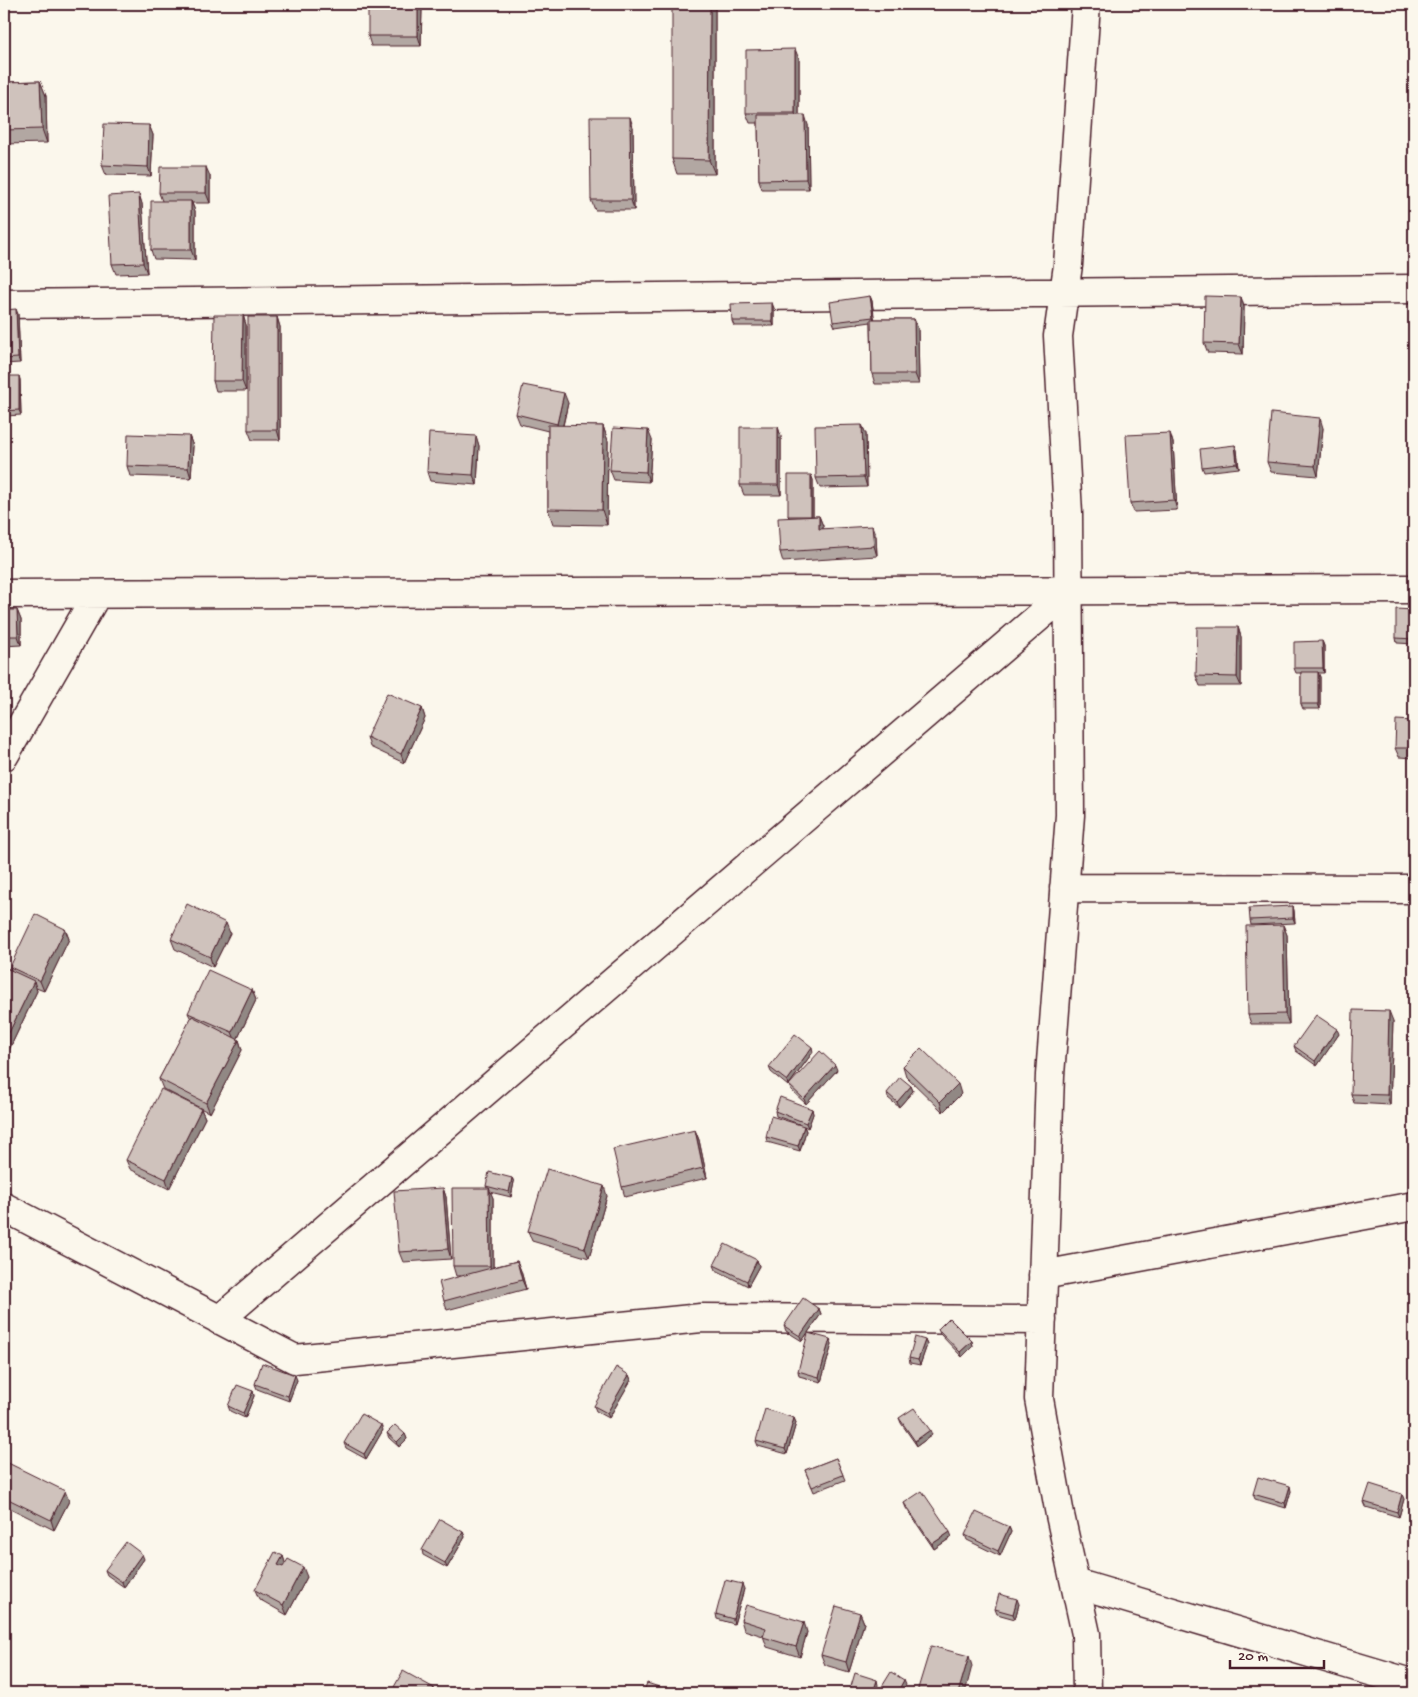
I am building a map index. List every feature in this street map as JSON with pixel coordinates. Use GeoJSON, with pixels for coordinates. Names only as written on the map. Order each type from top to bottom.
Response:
{"type":"FeatureCollection","features":[{"type":"Feature","properties":{"kind":"street"},"geometry":{"type":"LineString","coordinates":[[1086,4],[1068,265],[1058,336],[1068,513],[1070,815],[1050,1075],[1039,1399],[1086,1634],[1087,1693]]}},
{"type":"Feature","properties":{"kind":"street"},"geometry":{"type":"LineString","coordinates":[[4,304],[1414,289]]}},
{"type":"Feature","properties":{"kind":"street"},"geometry":{"type":"LineString","coordinates":[[4,594],[1414,589]]}},
{"type":"Feature","properties":{"kind":"street"},"geometry":{"type":"LineString","coordinates":[[219,1320],[1069,591]]}},
{"type":"Feature","properties":{"kind":"street"},"geometry":{"type":"LineString","coordinates":[[4,756],[97,594]]}},
{"type":"Feature","properties":{"kind":"street"},"geometry":{"type":"LineString","coordinates":[[1064,888],[1414,889]]}},
{"type":"Feature","properties":{"kind":"street"},"geometry":{"type":"LineString","coordinates":[[1044,1275],[1414,1206]]}},
{"type":"Feature","properties":{"kind":"street"},"geometry":{"type":"LineString","coordinates":[[4,1207],[295,1359],[702,1318],[1042,1320]]}},
{"type":"Feature","properties":{"kind":"street"},"geometry":{"type":"LineString","coordinates":[[1076,1584],[1414,1684]]}},
{"type":"Feature","properties":{"kind":"building"},"geometry":{"type":"Polygon","coordinates":[[[368,4],[418,4],[418,36],[368,36],[368,4]]]}},
{"type":"Feature","properties":{"kind":"building"},"geometry":{"type":"Polygon","coordinates":[[[672,4],[710,4],[709,160],[672,159],[672,4]]]}},
{"type":"Feature","properties":{"kind":"building"},"geometry":{"type":"Polygon","coordinates":[[[795,49],[795,113],[746,113],[746,50],[795,49]]]}},
{"type":"Feature","properties":{"kind":"building"},"geometry":{"type":"Polygon","coordinates":[[[40,81],[42,129],[4,130],[4,82],[40,81]]]}},
{"type":"Feature","properties":{"kind":"building"},"geometry":{"type":"Polygon","coordinates":[[[758,115],[805,115],[806,179],[759,180],[758,115]]]}},
{"type":"Feature","properties":{"kind":"building"},"geometry":{"type":"Polygon","coordinates":[[[590,117],[630,117],[631,200],[591,200],[590,117]]]}},
{"type":"Feature","properties":{"kind":"building"},"geometry":{"type":"Polygon","coordinates":[[[104,124],[149,125],[148,167],[102,165],[104,124]]]}},
{"type":"Feature","properties":{"kind":"building"},"geometry":{"type":"Polygon","coordinates":[[[160,167],[206,167],[206,193],[159,193],[160,167]]]}},
{"type":"Feature","properties":{"kind":"building"},"geometry":{"type":"Polygon","coordinates":[[[139,194],[143,263],[112,264],[108,196],[139,194]]]}},
{"type":"Feature","properties":{"kind":"building"},"geometry":{"type":"Polygon","coordinates":[[[151,201],[191,201],[191,250],[151,250],[151,201]]]}},
{"type":"Feature","properties":{"kind":"building"},"geometry":{"type":"Polygon","coordinates":[[[870,296],[873,317],[833,322],[830,302],[870,296]]]}},
{"type":"Feature","properties":{"kind":"building"},"geometry":{"type":"Polygon","coordinates":[[[1205,296],[1241,297],[1239,344],[1204,343],[1205,296]]]}},
{"type":"Feature","properties":{"kind":"building"},"geometry":{"type":"Polygon","coordinates":[[[772,303],[772,321],[732,321],[731,304],[772,303]]]}},
{"type":"Feature","properties":{"kind":"building"},"geometry":{"type":"Polygon","coordinates":[[[16,309],[18,358],[4,359],[4,310],[16,309]]]}},
{"type":"Feature","properties":{"kind":"building"},"geometry":{"type":"Polygon","coordinates":[[[214,315],[243,315],[242,381],[213,381],[214,315]]]}},
{"type":"Feature","properties":{"kind":"building"},"geometry":{"type":"Polygon","coordinates":[[[248,317],[277,317],[277,430],[248,430],[248,317]]]}},
{"type":"Feature","properties":{"kind":"building"},"geometry":{"type":"Polygon","coordinates":[[[871,319],[914,319],[915,374],[872,374],[871,319]]]}},
{"type":"Feature","properties":{"kind":"building"},"geometry":{"type":"Polygon","coordinates":[[[4,376],[19,376],[19,410],[4,411],[4,376]]]}},
{"type":"Feature","properties":{"kind":"building"},"geometry":{"type":"Polygon","coordinates":[[[523,385],[564,393],[557,424],[516,414],[523,385]]]}},
{"type":"Feature","properties":{"kind":"building"},"geometry":{"type":"Polygon","coordinates":[[[1271,413],[1320,418],[1315,466],[1267,462],[1271,413]]]}},
{"type":"Feature","properties":{"kind":"building"},"geometry":{"type":"Polygon","coordinates":[[[548,425],[603,426],[602,510],[548,509],[548,425]]]}},
{"type":"Feature","properties":{"kind":"building"},"geometry":{"type":"Polygon","coordinates":[[[862,425],[864,477],[816,478],[815,426],[862,425]]]}},
{"type":"Feature","properties":{"kind":"building"},"geometry":{"type":"Polygon","coordinates":[[[740,427],[778,427],[778,485],[740,485],[740,427]]]}},
{"type":"Feature","properties":{"kind":"building"},"geometry":{"type":"Polygon","coordinates":[[[613,428],[648,430],[646,472],[610,470],[613,428]]]}},
{"type":"Feature","properties":{"kind":"building"},"geometry":{"type":"Polygon","coordinates":[[[429,433],[476,436],[473,475],[427,472],[429,433]]]}},
{"type":"Feature","properties":{"kind":"building"},"geometry":{"type":"Polygon","coordinates":[[[1170,433],[1174,500],[1130,503],[1126,435],[1170,433]]]}},
{"type":"Feature","properties":{"kind":"building"},"geometry":{"type":"Polygon","coordinates":[[[128,434],[189,436],[188,468],[127,466],[128,434]]]}},
{"type":"Feature","properties":{"kind":"building"},"geometry":{"type":"Polygon","coordinates":[[[1235,445],[1237,463],[1202,467],[1200,449],[1235,445]]]}},
{"type":"Feature","properties":{"kind":"building"},"geometry":{"type":"Polygon","coordinates":[[[788,475],[811,475],[811,516],[788,516],[788,475]]]}},
{"type":"Feature","properties":{"kind":"building"},"geometry":{"type":"Polygon","coordinates":[[[819,516],[819,529],[872,526],[874,546],[780,552],[778,518],[819,516]]]}},
{"type":"Feature","properties":{"kind":"building"},"geometry":{"type":"Polygon","coordinates":[[[1396,609],[1414,610],[1414,639],[1396,638],[1396,609]]]}},
{"type":"Feature","properties":{"kind":"building"},"geometry":{"type":"Polygon","coordinates":[[[4,610],[17,610],[18,636],[4,636],[4,610]]]}},
{"type":"Feature","properties":{"kind":"building"},"geometry":{"type":"Polygon","coordinates":[[[1197,627],[1238,627],[1237,677],[1196,676],[1197,627]]]}},
{"type":"Feature","properties":{"kind":"building"},"geometry":{"type":"Polygon","coordinates":[[[1322,641],[1323,668],[1294,668],[1294,642],[1322,641]]]}},
{"type":"Feature","properties":{"kind":"building"},"geometry":{"type":"Polygon","coordinates":[[[1301,672],[1318,672],[1318,704],[1301,704],[1301,672]]]}},
{"type":"Feature","properties":{"kind":"building"},"geometry":{"type":"Polygon","coordinates":[[[387,693],[422,708],[401,754],[367,737],[387,693]]]}},
{"type":"Feature","properties":{"kind":"building"},"geometry":{"type":"Polygon","coordinates":[[[1396,720],[1414,721],[1414,748],[1395,748],[1396,720]]]}},
{"type":"Feature","properties":{"kind":"building"},"geometry":{"type":"Polygon","coordinates":[[[187,904],[226,923],[210,957],[171,939],[187,904]]]}},
{"type":"Feature","properties":{"kind":"building"},"geometry":{"type":"Polygon","coordinates":[[[1293,906],[1293,918],[1250,920],[1249,908],[1293,906]]]}},
{"type":"Feature","properties":{"kind":"building"},"geometry":{"type":"Polygon","coordinates":[[[35,914],[65,929],[40,981],[10,967],[35,914]]]}},
{"type":"Feature","properties":{"kind":"building"},"geometry":{"type":"Polygon","coordinates":[[[1283,925],[1285,1014],[1248,1015],[1246,926],[1283,925]]]}},
{"type":"Feature","properties":{"kind":"building"},"geometry":{"type":"Polygon","coordinates":[[[4,967],[34,981],[4,1043],[4,967]]]}},
{"type":"Feature","properties":{"kind":"building"},"geometry":{"type":"Polygon","coordinates":[[[208,970],[252,990],[232,1032],[188,1013],[208,970]]]}},
{"type":"Feature","properties":{"kind":"building"},"geometry":{"type":"Polygon","coordinates":[[[1353,1010],[1389,1011],[1387,1095],[1351,1094],[1353,1010]]]}},
{"type":"Feature","properties":{"kind":"building"},"geometry":{"type":"Polygon","coordinates":[[[1316,1015],[1337,1029],[1315,1061],[1294,1046],[1316,1015]]]}},
{"type":"Feature","properties":{"kind":"building"},"geometry":{"type":"Polygon","coordinates":[[[192,1016],[239,1040],[206,1103],[159,1079],[192,1016]]]}},
{"type":"Feature","properties":{"kind":"building"},"geometry":{"type":"Polygon","coordinates":[[[795,1034],[812,1047],[787,1081],[769,1067],[795,1034]]]}},
{"type":"Feature","properties":{"kind":"building"},"geometry":{"type":"Polygon","coordinates":[[[921,1048],[958,1084],[940,1102],[903,1066],[921,1048]]]}},
{"type":"Feature","properties":{"kind":"building"},"geometry":{"type":"Polygon","coordinates":[[[820,1051],[835,1065],[804,1099],[789,1085],[820,1051]]]}},
{"type":"Feature","properties":{"kind":"building"},"geometry":{"type":"Polygon","coordinates":[[[900,1077],[911,1086],[897,1102],[887,1093],[900,1077]]]}},
{"type":"Feature","properties":{"kind":"building"},"geometry":{"type":"Polygon","coordinates":[[[161,1089],[201,1109],[166,1179],[126,1160],[161,1089]]]}},
{"type":"Feature","properties":{"kind":"building"},"geometry":{"type":"Polygon","coordinates":[[[780,1097],[812,1109],[806,1123],[775,1111],[780,1097]]]}},
{"type":"Feature","properties":{"kind":"building"},"geometry":{"type":"Polygon","coordinates":[[[771,1116],[804,1126],[798,1146],[766,1137],[771,1116]]]}},
{"type":"Feature","properties":{"kind":"building"},"geometry":{"type":"Polygon","coordinates":[[[695,1130],[703,1168],[622,1187],[613,1149],[695,1130]]]}},
{"type":"Feature","properties":{"kind":"building"},"geometry":{"type":"Polygon","coordinates":[[[547,1169],[604,1186],[585,1248],[528,1231],[547,1169]]]}},
{"type":"Feature","properties":{"kind":"building"},"geometry":{"type":"Polygon","coordinates":[[[489,1172],[512,1178],[509,1192],[486,1186],[489,1172]]]}},
{"type":"Feature","properties":{"kind":"building"},"geometry":{"type":"Polygon","coordinates":[[[443,1188],[448,1249],[399,1252],[394,1191],[443,1188]]]}},
{"type":"Feature","properties":{"kind":"building"},"geometry":{"type":"Polygon","coordinates":[[[452,1188],[489,1188],[490,1266],[453,1266],[452,1188]]]}},
{"type":"Feature","properties":{"kind":"building"},"geometry":{"type":"Polygon","coordinates":[[[725,1244],[757,1260],[747,1281],[714,1265],[725,1244]]]}},
{"type":"Feature","properties":{"kind":"building"},"geometry":{"type":"Polygon","coordinates":[[[517,1261],[522,1280],[444,1301],[439,1282],[517,1261]]]}},
{"type":"Feature","properties":{"kind":"building"},"geometry":{"type":"Polygon","coordinates":[[[803,1298],[819,1309],[800,1336],[784,1326],[803,1298]]]}},
{"type":"Feature","properties":{"kind":"building"},"geometry":{"type":"Polygon","coordinates":[[[949,1318],[972,1341],[960,1352],[938,1329],[949,1318]]]}},
{"type":"Feature","properties":{"kind":"building"},"geometry":{"type":"Polygon","coordinates":[[[808,1333],[830,1339],[819,1377],[798,1371],[808,1333]]]}},
{"type":"Feature","properties":{"kind":"building"},"geometry":{"type":"Polygon","coordinates":[[[915,1337],[925,1340],[918,1360],[909,1358],[915,1337]]]}},
{"type":"Feature","properties":{"kind":"building"},"geometry":{"type":"Polygon","coordinates":[[[262,1363],[295,1375],[288,1396],[255,1384],[262,1363]]]}},
{"type":"Feature","properties":{"kind":"building"},"geometry":{"type":"Polygon","coordinates":[[[616,1367],[629,1375],[607,1413],[594,1406],[616,1367]]]}},
{"type":"Feature","properties":{"kind":"building"},"geometry":{"type":"Polygon","coordinates":[[[237,1385],[253,1391],[243,1413],[228,1406],[237,1385]]]}},
{"type":"Feature","properties":{"kind":"building"},"geometry":{"type":"Polygon","coordinates":[[[914,1408],[930,1430],[915,1441],[899,1418],[914,1408]]]}},
{"type":"Feature","properties":{"kind":"building"},"geometry":{"type":"Polygon","coordinates":[[[765,1409],[794,1418],[785,1449],[756,1441],[765,1409]]]}},
{"type":"Feature","properties":{"kind":"building"},"geometry":{"type":"Polygon","coordinates":[[[361,1414],[381,1425],[364,1454],[344,1443],[361,1414]]]}},
{"type":"Feature","properties":{"kind":"building"},"geometry":{"type":"Polygon","coordinates":[[[395,1425],[405,1434],[397,1442],[387,1433],[395,1425]]]}},
{"type":"Feature","properties":{"kind":"building"},"geometry":{"type":"Polygon","coordinates":[[[836,1458],[843,1475],[812,1487],[805,1470],[836,1458]]]}},
{"type":"Feature","properties":{"kind":"building"},"geometry":{"type":"Polygon","coordinates":[[[4,1461],[65,1491],[51,1520],[4,1497],[4,1461]]]}},
{"type":"Feature","properties":{"kind":"building"},"geometry":{"type":"Polygon","coordinates":[[[1258,1477],[1290,1486],[1285,1503],[1253,1494],[1258,1477]]]}},
{"type":"Feature","properties":{"kind":"building"},"geometry":{"type":"Polygon","coordinates":[[[1370,1484],[1402,1494],[1397,1512],[1364,1502],[1370,1484]]]}},
{"type":"Feature","properties":{"kind":"building"},"geometry":{"type":"Polygon","coordinates":[[[922,1491],[950,1532],[932,1544],[904,1503],[922,1491]]]}},
{"type":"Feature","properties":{"kind":"building"},"geometry":{"type":"Polygon","coordinates":[[[976,1512],[1009,1527],[998,1551],[965,1535],[976,1512]]]}},
{"type":"Feature","properties":{"kind":"building"},"geometry":{"type":"Polygon","coordinates":[[[440,1519],[463,1532],[445,1563],[422,1550],[440,1519]]]}},
{"type":"Feature","properties":{"kind":"building"},"geometry":{"type":"Polygon","coordinates":[[[126,1542],[142,1554],[122,1582],[105,1570],[126,1542]]]}},
{"type":"Feature","properties":{"kind":"building"},"geometry":{"type":"Polygon","coordinates":[[[275,1552],[283,1556],[278,1565],[283,1567],[288,1559],[303,1567],[283,1605],[255,1590],[275,1552]]]}},
{"type":"Feature","properties":{"kind":"building"},"geometry":{"type":"Polygon","coordinates":[[[725,1580],[742,1584],[733,1619],[716,1614],[725,1580]]]}},
{"type":"Feature","properties":{"kind":"building"},"geometry":{"type":"Polygon","coordinates":[[[999,1594],[1017,1599],[1013,1614],[995,1609],[999,1594]]]}},
{"type":"Feature","properties":{"kind":"building"},"geometry":{"type":"Polygon","coordinates":[[[746,1605],[804,1622],[796,1647],[763,1637],[766,1628],[741,1620],[746,1605]]]}},
{"type":"Feature","properties":{"kind":"building"},"geometry":{"type":"Polygon","coordinates":[[[836,1606],[860,1613],[846,1662],[821,1655],[836,1606]]]}},
{"type":"Feature","properties":{"kind":"building"},"geometry":{"type":"Polygon","coordinates":[[[931,1646],[969,1656],[958,1693],[917,1692],[931,1646]]]}},
{"type":"Feature","properties":{"kind":"building"},"geometry":{"type":"Polygon","coordinates":[[[403,1671],[434,1688],[431,1693],[404,1693],[394,1687],[403,1671]]]}},
{"type":"Feature","properties":{"kind":"building"},"geometry":{"type":"Polygon","coordinates":[[[891,1672],[904,1680],[897,1693],[878,1693],[891,1672]]]}},
{"type":"Feature","properties":{"kind":"building"},"geometry":{"type":"Polygon","coordinates":[[[855,1673],[877,1680],[873,1693],[849,1693],[855,1673]]]}},
{"type":"Feature","properties":{"kind":"building"},"geometry":{"type":"Polygon","coordinates":[[[647,1683],[662,1688],[660,1693],[643,1693],[647,1683]]]}}]}
